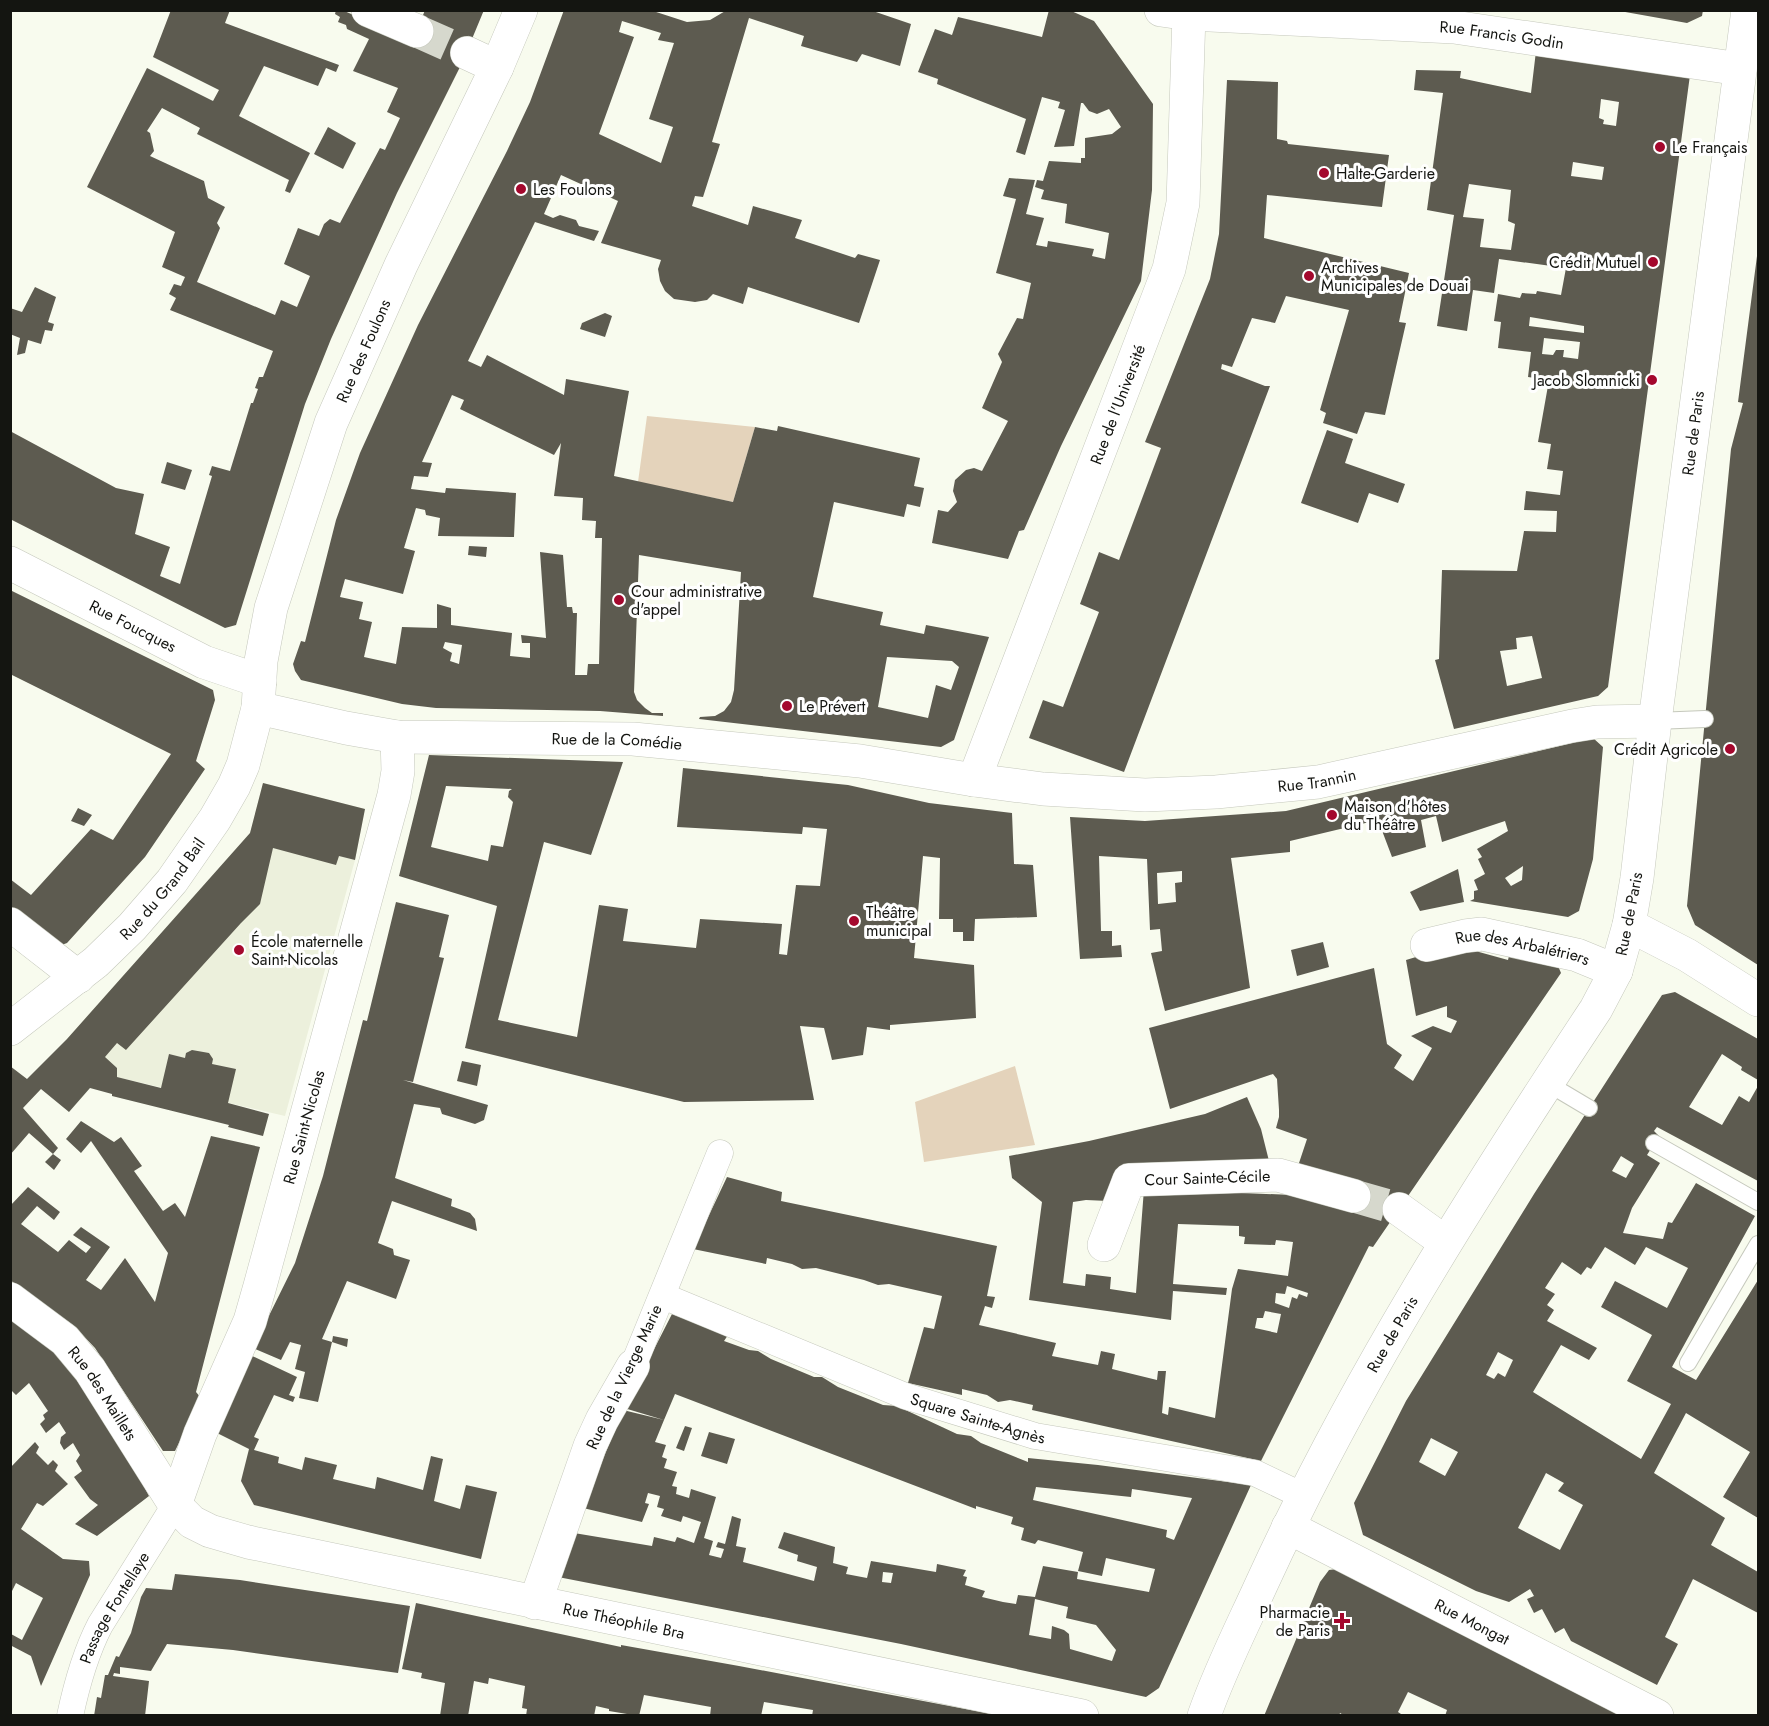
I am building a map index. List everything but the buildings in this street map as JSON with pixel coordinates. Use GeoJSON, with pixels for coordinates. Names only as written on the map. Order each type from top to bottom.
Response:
{"type":"FeatureCollection","features":[{"type":"Feature","properties":{"kind":"street"},"geometry":{"type":"LineString","coordinates":[[368,10],[417,31]]}},
{"type":"Feature","properties":{"kind":"street","name":"Rue des Foulons"},"geometry":{"type":"LineString","coordinates":[[259,695],[264,645],[271,608],[331,423],[401,265],[497,67],[520,10]]}},
{"type":"Feature","properties":{"kind":"street","name":"Rue de Paris"},"geometry":{"type":"LineString","coordinates":[[1204,1716],[1288,1527],[1382,1347],[1445,1242],[1596,1009],[1616,971],[1629,925],[1637,878],[1655,722],[1748,10]]}},
{"type":"Feature","properties":{"kind":"street","name":"Rue Francis Godin"},"geometry":{"type":"LineString","coordinates":[[1175,12],[1454,27],[1740,69]]}},
{"type":"Feature","properties":{"kind":"street","name":"Rue de l'Université"},"geometry":{"type":"LineString","coordinates":[[974,780],[1168,269],[1183,203],[1175,12]]}},
{"type":"Feature","properties":{"kind":"street"},"geometry":{"type":"LineString","coordinates":[[467,53],[497,67]]}},
{"type":"Feature","properties":{"kind":"street","name":"Rue Foucques"},"geometry":{"type":"LineString","coordinates":[[10,563],[204,662],[259,695]]}},
{"type":"Feature","properties":{"kind":"street","name":"Rue de la Comédie"},"geometry":{"type":"LineString","coordinates":[[259,695],[346,728],[398,737],[633,739],[860,761],[974,780]]}},
{"type":"Feature","properties":{"kind":"street","name":"Rue du Grand Bail"},"geometry":{"type":"LineString","coordinates":[[10,1029],[111,949],[155,902],[215,819],[234,786],[243,765],[259,695]]}},
{"type":"Feature","properties":{"kind":"street","name":"Rue Trannin"},"geometry":{"type":"LineString","coordinates":[[974,780],[1043,789],[1145,795],[1288,786],[1346,777],[1572,726],[1597,722],[1655,722]]}},
{"type":"Feature","properties":{"kind":"street","name":"Rue Saint-Nicolas"},"geometry":{"type":"LineString","coordinates":[[175,1505],[200,1434],[250,1321],[394,795],[398,771],[398,737]]}},
{"type":"Feature","properties":{"kind":"street"},"geometry":{"type":"LineString","coordinates":[[10,924],[78,977]]}},
{"type":"Feature","properties":{"kind":"street"},"geometry":{"type":"LineString","coordinates":[[1629,925],[1687,955],[1758,1000]]}},
{"type":"Feature","properties":{"kind":"street","name":"Rue des Arbalétriers"},"geometry":{"type":"LineString","coordinates":[[1427,945],[1482,934],[1577,955],[1616,971]]}},
{"type":"Feature","properties":{"kind":"street","name":"Rue de la Vierge Marie"},"geometry":{"type":"LineString","coordinates":[[536,1603],[590,1446],[633,1366],[720,1153]]}},
{"type":"Feature","properties":{"kind":"street","name":"Cour Sainte-Cécile"},"geometry":{"type":"LineString","coordinates":[[1104,1245],[1129,1180],[1278,1175],[1354,1196]]}},
{"type":"Feature","properties":{"kind":"street"},"geometry":{"type":"LineString","coordinates":[[1399,1209],[1445,1242]]}},
{"type":"Feature","properties":{"kind":"street","name":"Square Sainte-Agnès"},"geometry":{"type":"LineString","coordinates":[[663,1296],[905,1396],[1035,1436],[1255,1473],[1303,1496]]}},
{"type":"Feature","properties":{"kind":"street","name":"Rue des Maillets"},"geometry":{"type":"LineString","coordinates":[[10,1299],[65,1340],[90,1370],[175,1505]]}},
{"type":"Feature","properties":{"kind":"street","name":"Rue Théophile Bra"},"geometry":{"type":"LineString","coordinates":[[175,1505],[192,1522],[230,1538],[1082,1716]]}},
{"type":"Feature","properties":{"kind":"street","name":"Passage Fontellaye"},"geometry":{"type":"LineString","coordinates":[[70,1716],[77,1682],[90,1645],[100,1625],[175,1505]]}},
{"type":"Feature","properties":{"kind":"street","name":"Rue Mongat"},"geometry":{"type":"LineString","coordinates":[[1288,1527],[1657,1716]]}},
{"type":"Feature","properties":{"kind":"lane"},"geometry":{"type":"LineString","coordinates":[[1655,722],[1705,719]]}},
{"type":"Feature","properties":{"kind":"lane"},"geometry":{"type":"LineString","coordinates":[[1547,1083],[1589,1108]]}},
{"type":"Feature","properties":{"kind":"lane"},"geometry":{"type":"LineString","coordinates":[[1654,1143],[1758,1202]]}},
{"type":"Feature","properties":{"kind":"lane"},"geometry":{"type":"LineString","coordinates":[[1688,1363],[1758,1244]]}},
{"type":"Feature","properties":{"kind":"shaded area"},"geometry":{"type":"Polygon","coordinates":[[[647,416],[755,427],[733,502],[638,482],[647,416]]]}},
{"type":"Feature","properties":{"kind":"shaded area","name":"École maternelle Saint-Nicolas"},"geometry":{"type":"Polygon","coordinates":[[[263,783],[365,809],[355,860],[285,1116],[103,1074],[67,1039],[250,834],[263,783]]]}},
{"type":"Feature","properties":{"kind":"shaded area"},"geometry":{"type":"Polygon","coordinates":[[[1015,1066],[1035,1145],[924,1162],[915,1102],[1015,1066]]]}},
{"type":"Feature","properties":{"kind":"tunnel"},"geometry":{"type":"LineString","coordinates":[[417,31],[467,53]]}},
{"type":"Feature","properties":{"kind":"tunnel"},"geometry":{"type":"LineString","coordinates":[[1354,1196],[1399,1209]]}},
{"type":"Feature","properties":{"kind":"place","name":"Le Français"},"geometry":{"type":"Point","coordinates":[1660,147]}},
{"type":"Feature","properties":{"kind":"place","name":"Halte-Garderie"},"geometry":{"type":"Point","coordinates":[1324,173]}},
{"type":"Feature","properties":{"kind":"place","name":"Les Foulons"},"geometry":{"type":"Point","coordinates":[521,189]}},
{"type":"Feature","properties":{"kind":"place","name":"Crédit Mutuel"},"geometry":{"type":"Point","coordinates":[1653,262]}},
{"type":"Feature","properties":{"kind":"place","name":"Archives Municipales de Douai"},"geometry":{"type":"Point","coordinates":[1309,276]}},
{"type":"Feature","properties":{"kind":"place","name":"Jacob Slomnicki"},"geometry":{"type":"Point","coordinates":[1652,380]}},
{"type":"Feature","properties":{"kind":"place","name":"Cour administrative d'appel"},"geometry":{"type":"Point","coordinates":[619,600]}},
{"type":"Feature","properties":{"kind":"place","name":"Le Prévert"},"geometry":{"type":"Point","coordinates":[787,706]}},
{"type":"Feature","properties":{"kind":"place","name":"Crédit Agricole"},"geometry":{"type":"Point","coordinates":[1730,749]}},
{"type":"Feature","properties":{"kind":"place","name":"Maison d'hôtes du Théâtre"},"geometry":{"type":"Point","coordinates":[1332,815]}},
{"type":"Feature","properties":{"kind":"place","name":"Théâtre municipal"},"geometry":{"type":"Point","coordinates":[854,921]}},
{"type":"Feature","properties":{"kind":"place","name":"École maternelle Saint-Nicolas"},"geometry":{"type":"Point","coordinates":[239,950]}},
{"type":"Feature","properties":{"kind":"place","name":"Pharmacie de Paris"},"geometry":{"type":"Point","coordinates":[1342,1621]}}]}
